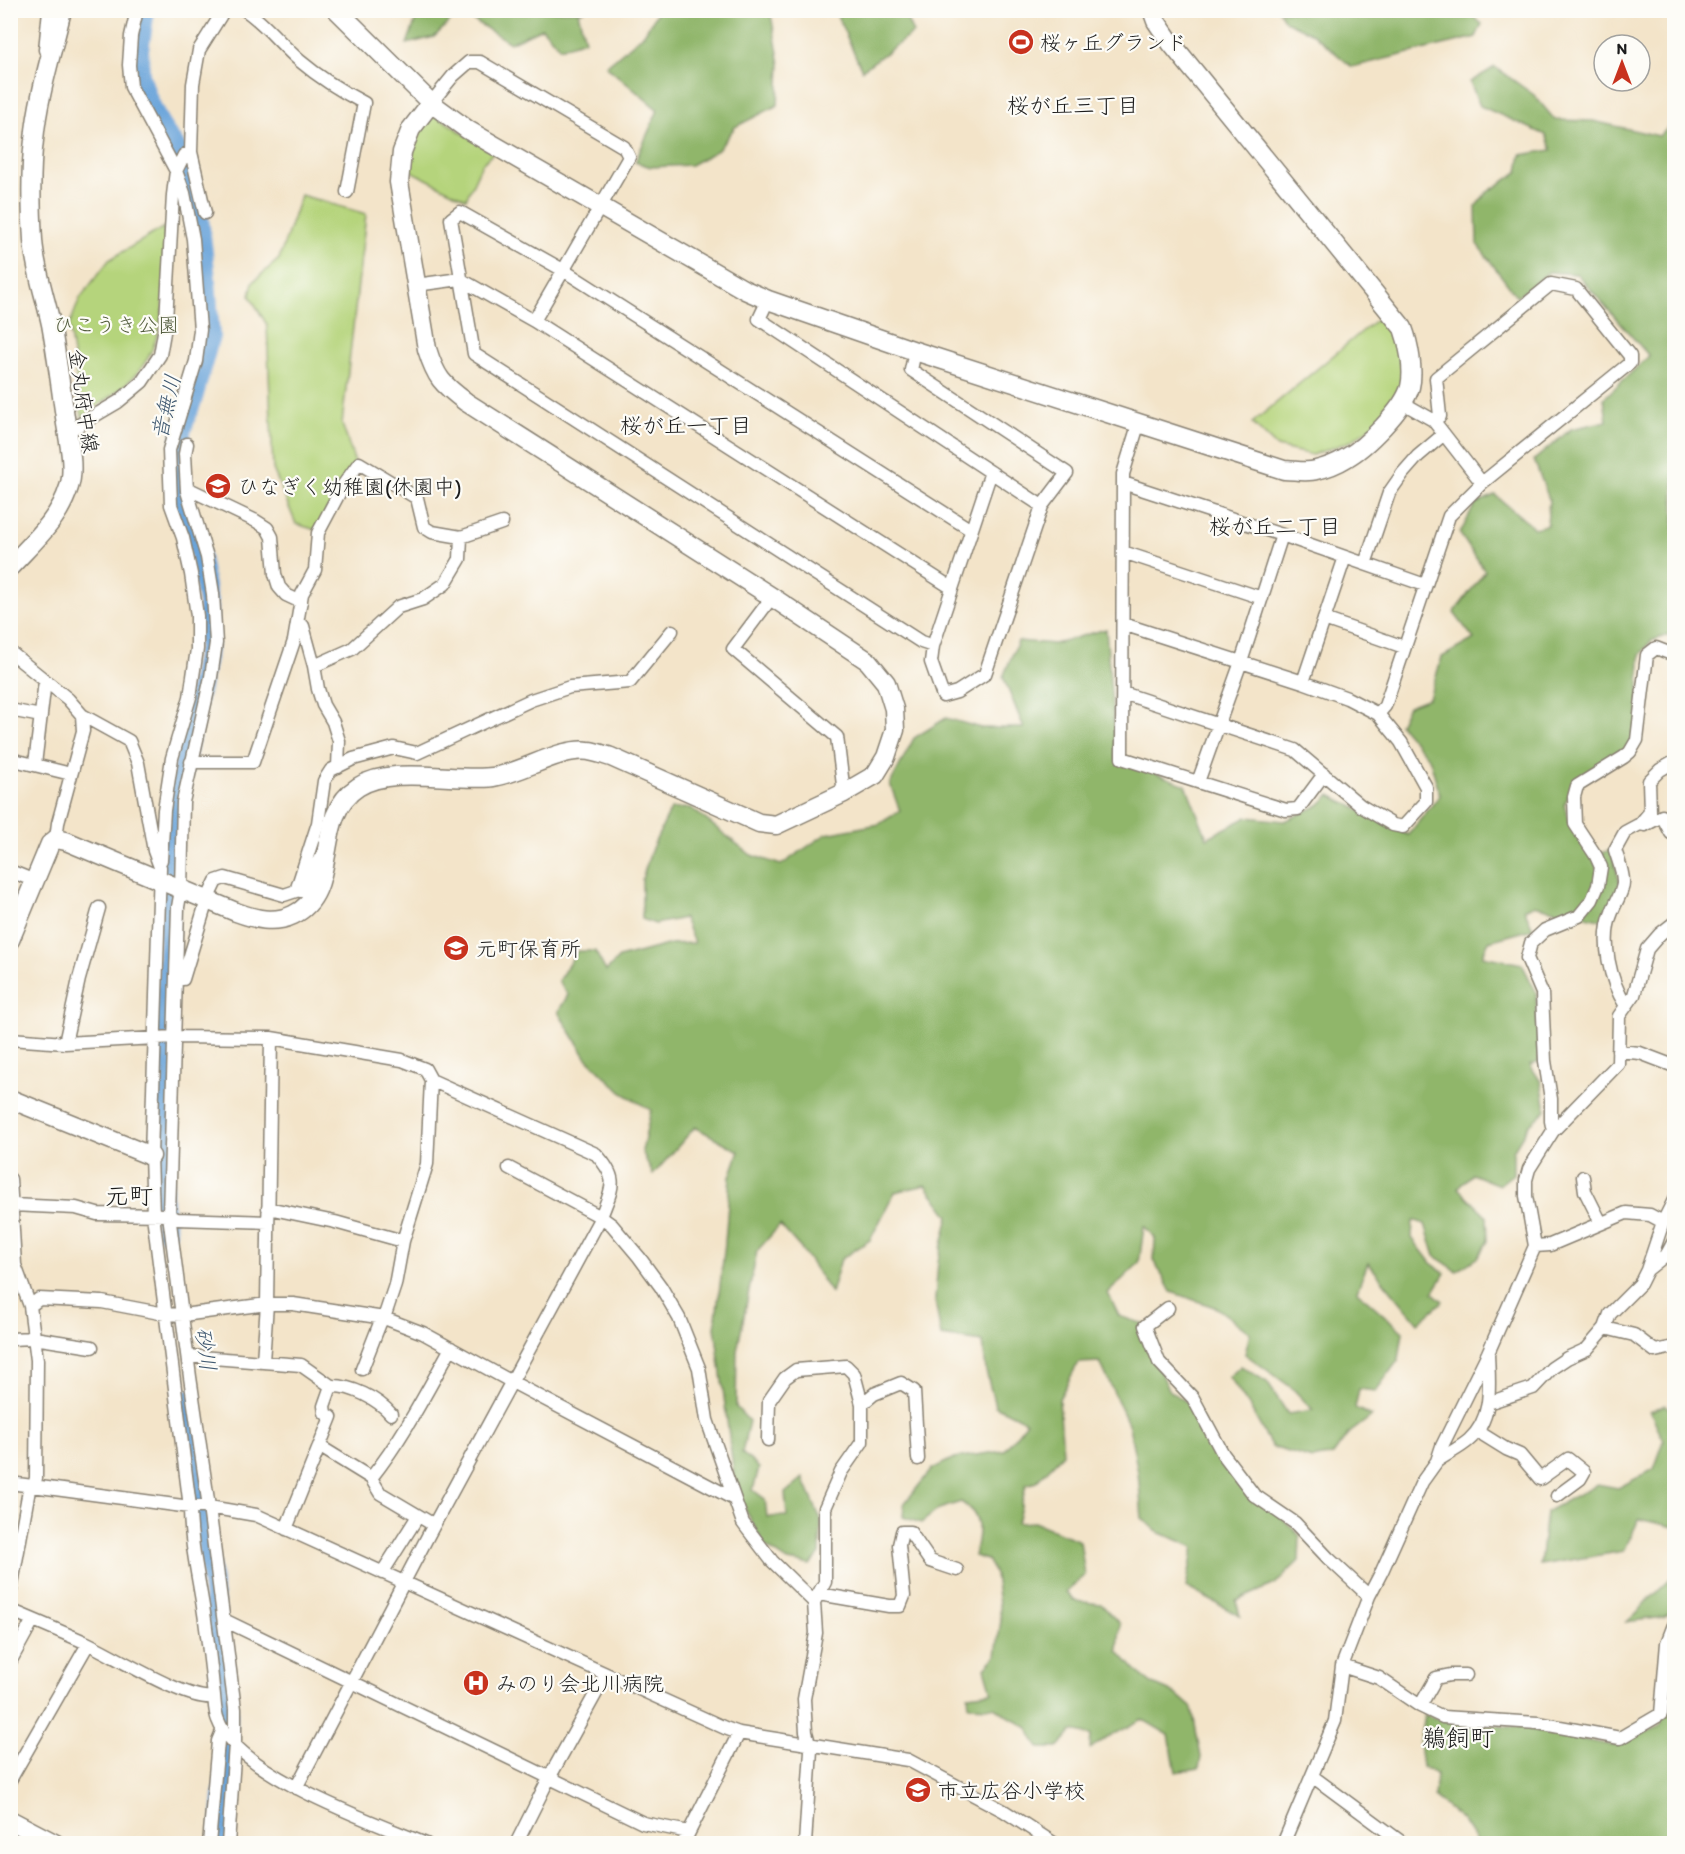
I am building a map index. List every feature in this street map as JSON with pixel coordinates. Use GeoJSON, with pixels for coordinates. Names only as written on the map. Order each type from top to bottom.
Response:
{"type":"FeatureCollection","features":[{"type":"Feature","properties":{"kind":"street"},"geometry":{"type":"LineString","coordinates":[[45,82],[44,54],[49,10]]}},
{"type":"Feature","properties":{"kind":"street","name":"金丸府中線"},"geometry":{"type":"LineString","coordinates":[[11,566],[46,529],[61,506],[70,485],[71,456],[50,323],[39,281],[33,242],[32,193],[34,140],[62,10]]}},
{"type":"Feature","properties":{"kind":"street"},"geometry":{"type":"LineString","coordinates":[[137,10],[131,36],[129,65],[131,87],[176,171],[184,193],[193,239],[200,330],[196,361],[169,450],[171,505],[183,538],[191,574],[197,616],[197,649],[190,697],[172,758],[164,810],[151,1156],[153,1215],[190,1507],[190,1523],[217,1719],[235,1744],[275,1776],[364,1819],[426,1844]]}},
{"type":"Feature","properties":{"kind":"street"},"geometry":{"type":"LineString","coordinates":[[205,213],[188,154],[193,84],[199,50],[224,10]]}},
{"type":"Feature","properties":{"kind":"street"},"geometry":{"type":"LineString","coordinates":[[245,10],[273,33],[299,61],[335,88],[364,103],[347,192]]}},
{"type":"Feature","properties":{"kind":"street"},"geometry":{"type":"LineString","coordinates":[[337,10],[431,103],[468,130],[745,290],[915,351],[1284,470],[1314,471],[1346,459],[1394,415],[1403,403],[1410,386],[1409,343],[1403,328],[1171,43],[1156,21],[1152,10]]}},
{"type":"Feature","properties":{"kind":"street"},"geometry":{"type":"LineString","coordinates":[[56,839],[160,874],[180,890],[254,918],[270,920],[286,918],[303,910],[316,893],[326,858],[333,818],[343,800],[358,787],[375,779],[491,777],[514,772],[568,752],[587,750],[611,757],[759,823],[776,825],[875,775],[886,757],[894,730],[894,709],[886,683],[868,661],[444,386],[427,349],[399,182],[402,152],[411,129],[453,76],[469,62],[480,62],[624,147],[629,157],[534,321]]}},
{"type":"Feature","properties":{"kind":"street"},"geometry":{"type":"LineString","coordinates":[[67,432],[118,402],[142,382],[160,355],[166,321],[176,171],[188,154]]}},
{"type":"Feature","properties":{"kind":"street"},"geometry":{"type":"LineString","coordinates":[[933,646],[921,642],[474,354],[451,219],[460,212],[563,270],[971,530]]}},
{"type":"Feature","properties":{"kind":"street"},"geometry":{"type":"LineString","coordinates":[[416,285],[460,279],[534,321],[952,588]]}},
{"type":"Feature","properties":{"kind":"street"},"geometry":{"type":"LineString","coordinates":[[1378,714],[1384,706],[1449,516],[1482,483],[1629,363],[1630,356],[1576,289],[1551,284],[1436,378],[1440,416],[1433,420]]}},
{"type":"Feature","properties":{"kind":"street"},"geometry":{"type":"LineString","coordinates":[[768,300],[759,319],[1042,506]]}},
{"type":"Feature","properties":{"kind":"street"},"geometry":{"type":"LineString","coordinates":[[915,351],[911,370],[1067,473],[1042,506],[985,674],[957,692],[943,696],[931,662],[933,646],[991,472]]}},
{"type":"Feature","properties":{"kind":"street"},"geometry":{"type":"LineString","coordinates":[[1403,403],[1433,420],[1482,483]]}},
{"type":"Feature","properties":{"kind":"street"},"geometry":{"type":"LineString","coordinates":[[1139,422],[1123,474],[1122,758],[1286,810],[1298,808],[1324,774]]}},
{"type":"Feature","properties":{"kind":"street"},"geometry":{"type":"LineString","coordinates":[[1365,564],[1389,493],[1418,456],[1444,434]]}},
{"type":"Feature","properties":{"kind":"street"},"geometry":{"type":"LineString","coordinates":[[187,444],[185,454],[187,491],[207,557],[213,594],[216,643],[183,802],[169,1215],[210,1507],[235,1709],[235,1744],[228,1844]]}},
{"type":"Feature","properties":{"kind":"street"},"geometry":{"type":"LineString","coordinates":[[191,762],[253,762],[294,641],[302,594],[315,570],[318,533],[359,463],[417,498],[424,527],[432,532],[461,537],[502,523]]}},
{"type":"Feature","properties":{"kind":"street"},"geometry":{"type":"LineString","coordinates":[[1123,483],[1425,585]]}},
{"type":"Feature","properties":{"kind":"street"},"geometry":{"type":"LineString","coordinates":[[187,491],[191,490],[267,528],[272,537],[275,574],[279,587],[286,595],[301,602]]}},
{"type":"Feature","properties":{"kind":"street"},"geometry":{"type":"LineString","coordinates":[[1198,782],[1241,662],[1282,535]]}},
{"type":"Feature","properties":{"kind":"street"},"geometry":{"type":"LineString","coordinates":[[314,666],[352,649],[398,607],[423,599],[445,584],[460,559],[461,537]]}},
{"type":"Feature","properties":{"kind":"street"},"geometry":{"type":"LineString","coordinates":[[1123,552],[1262,598]]}},
{"type":"Feature","properties":{"kind":"street"},"geometry":{"type":"LineString","coordinates":[[1303,682],[1345,557]]}},
{"type":"Feature","properties":{"kind":"street"},"geometry":{"type":"LineString","coordinates":[[772,597],[734,649],[837,737],[843,793]]}},
{"type":"Feature","properties":{"kind":"street"},"geometry":{"type":"LineString","coordinates":[[1324,619],[1404,647]]}},
{"type":"Feature","properties":{"kind":"street"},"geometry":{"type":"LineString","coordinates":[[297,624],[303,626],[318,689],[339,741],[338,766]]}},
{"type":"Feature","properties":{"kind":"street"},"geometry":{"type":"LineString","coordinates":[[1123,624],[1303,682],[1347,698],[1378,714],[1401,742],[1426,787],[1426,802],[1403,827],[1393,825],[1360,806],[1295,750],[1123,693]]}},
{"type":"Feature","properties":{"kind":"street"},"geometry":{"type":"LineString","coordinates":[[296,891],[318,823],[324,781],[331,770],[353,759],[394,748],[417,753],[531,700],[570,687],[630,682],[672,632]]}},
{"type":"Feature","properties":{"kind":"street"},"geometry":{"type":"LineString","coordinates":[[1553,1131],[1545,1061],[1542,993],[1527,958],[1531,942],[1545,930],[1579,916],[1592,900],[1600,880],[1600,867],[1596,856],[1575,824],[1574,797],[1577,786],[1630,752],[1637,740],[1647,655],[1656,648],[1674,655]]}},
{"type":"Feature","properties":{"kind":"street"},"geometry":{"type":"LineString","coordinates":[[10,652],[68,699],[82,715],[129,741],[138,763],[160,874]]}},
{"type":"Feature","properties":{"kind":"street"},"geometry":{"type":"LineString","coordinates":[[35,764],[45,681]]}},
{"type":"Feature","properties":{"kind":"street"},"geometry":{"type":"LineString","coordinates":[[10,710],[41,716]]}},
{"type":"Feature","properties":{"kind":"street"},"geometry":{"type":"LineString","coordinates":[[10,940],[50,844],[56,839],[58,823],[83,731],[82,715]]}},
{"type":"Feature","properties":{"kind":"street"},"geometry":{"type":"LineString","coordinates":[[10,759],[71,774]]}},
{"type":"Feature","properties":{"kind":"street"},"geometry":{"type":"LineString","coordinates":[[1640,825],[1650,812],[1649,781],[1660,770],[1674,762]]}},
{"type":"Feature","properties":{"kind":"street"},"geometry":{"type":"LineString","coordinates":[[1626,1006],[1618,994],[1608,964],[1608,925],[1624,884],[1615,849],[1625,832],[1662,816],[1671,833]]}},
{"type":"Feature","properties":{"kind":"street"},"geometry":{"type":"LineString","coordinates":[[176,979],[183,979],[207,900],[216,881],[225,878],[284,895],[302,891],[320,858],[326,858]]}},
{"type":"Feature","properties":{"kind":"street"},"geometry":{"type":"LineString","coordinates":[[10,871],[35,880]]}},
{"type":"Feature","properties":{"kind":"street"},"geometry":{"type":"LineString","coordinates":[[65,1043],[79,979],[99,908]]}},
{"type":"Feature","properties":{"kind":"street"},"geometry":{"type":"LineString","coordinates":[[1283,1844],[1335,1721],[1342,1666],[1369,1596],[1422,1482],[1437,1461],[1535,1246],[1526,1196],[1529,1169],[1553,1131],[1618,1064],[1619,1016],[1634,995],[1647,949],[1674,923]]}},
{"type":"Feature","properties":{"kind":"street"},"geometry":{"type":"LineString","coordinates":[[10,1039],[65,1043],[174,1037],[271,1038],[402,1060],[425,1069],[431,1080],[427,1164],[403,1241],[395,1285],[384,1318],[362,1369]]}},
{"type":"Feature","properties":{"kind":"street"},"geometry":{"type":"LineString","coordinates":[[263,1361],[267,1304],[271,1038]]}},
{"type":"Feature","properties":{"kind":"street"},"geometry":{"type":"LineString","coordinates":[[1618,1052],[1640,1053],[1674,1066]]}},
{"type":"Feature","properties":{"kind":"street"},"geometry":{"type":"LineString","coordinates":[[296,1788],[434,1525],[601,1217],[613,1185],[609,1168],[596,1154],[431,1080]]}},
{"type":"Feature","properties":{"kind":"street"},"geometry":{"type":"LineString","coordinates":[[10,1099],[151,1156]]}},
{"type":"Feature","properties":{"kind":"street"},"geometry":{"type":"LineString","coordinates":[[509,1168],[612,1225],[661,1287],[679,1318],[699,1368],[707,1420],[743,1523],[772,1561],[816,1598],[889,1606],[900,1606],[904,1596],[899,1545],[903,1532],[910,1532],[930,1561],[957,1570]]}},
{"type":"Feature","properties":{"kind":"street"},"geometry":{"type":"LineString","coordinates":[[1583,1177],[1585,1191],[1601,1223]]}},
{"type":"Feature","properties":{"kind":"street"},"geometry":{"type":"LineString","coordinates":[[10,1179],[15,1265],[30,1306],[37,1372],[36,1478],[34,1486],[29,1490],[10,1595]]}},
{"type":"Feature","properties":{"kind":"street"},"geometry":{"type":"LineString","coordinates":[[1488,1403],[1533,1388],[1552,1368],[1587,1349],[1605,1328],[1610,1314],[1640,1284],[1663,1222],[1674,1200]]}},
{"type":"Feature","properties":{"kind":"street"},"geometry":{"type":"LineString","coordinates":[[12,1205],[76,1208],[97,1214],[169,1215],[177,1219],[268,1222]]}},
{"type":"Feature","properties":{"kind":"street"},"geometry":{"type":"LineString","coordinates":[[268,1208],[335,1222],[403,1241]]}},
{"type":"Feature","properties":{"kind":"street"},"geometry":{"type":"LineString","coordinates":[[1535,1246],[1550,1245],[1626,1213],[1650,1215],[1663,1222]]}},
{"type":"Feature","properties":{"kind":"street"},"geometry":{"type":"LineString","coordinates":[[1647,1270],[1667,1254],[1674,1241]]}},
{"type":"Feature","properties":{"kind":"street"},"geometry":{"type":"LineString","coordinates":[[30,1306],[39,1299],[102,1302],[165,1314],[183,1315],[267,1304],[294,1304],[384,1318],[423,1333],[734,1499]]}},
{"type":"Feature","properties":{"kind":"street"},"geometry":{"type":"LineString","coordinates":[[1168,1308],[1145,1326],[1159,1362],[1194,1398],[1223,1454],[1254,1495],[1295,1523],[1369,1596]]}},
{"type":"Feature","properties":{"kind":"street"},"geometry":{"type":"LineString","coordinates":[[1605,1328],[1634,1335],[1655,1351],[1674,1347]]}},
{"type":"Feature","properties":{"kind":"street"},"geometry":{"type":"LineString","coordinates":[[10,1339],[34,1338],[92,1347]]}},
{"type":"Feature","properties":{"kind":"street"},"geometry":{"type":"LineString","coordinates":[[371,1478],[411,1419],[451,1348]]}},
{"type":"Feature","properties":{"kind":"street"},"geometry":{"type":"LineString","coordinates":[[1437,1461],[1477,1431],[1490,1397],[1488,1353]]}},
{"type":"Feature","properties":{"kind":"street"},"geometry":{"type":"LineString","coordinates":[[188,1356],[301,1365],[331,1386],[340,1385],[361,1394],[384,1406],[391,1414]]}},
{"type":"Feature","properties":{"kind":"street"},"geometry":{"type":"LineString","coordinates":[[768,1440],[769,1401],[785,1378],[796,1370],[846,1366],[854,1374],[862,1404],[862,1442],[841,1472],[825,1508],[825,1582],[816,1598],[816,1633],[804,1699],[806,1732],[811,1745],[805,1844]]}},
{"type":"Feature","properties":{"kind":"street"},"geometry":{"type":"LineString","coordinates":[[862,1404],[873,1394],[901,1383],[914,1391],[918,1459]]}},
{"type":"Feature","properties":{"kind":"street"},"geometry":{"type":"LineString","coordinates":[[286,1529],[331,1417],[325,1413],[324,1406],[331,1386]]}},
{"type":"Feature","properties":{"kind":"street"},"geometry":{"type":"LineString","coordinates":[[1477,1431],[1520,1455],[1540,1479],[1568,1459],[1584,1472],[1580,1479],[1557,1496]]}},
{"type":"Feature","properties":{"kind":"street"},"geometry":{"type":"LineString","coordinates":[[319,1446],[371,1478],[380,1494],[434,1525]]}},
{"type":"Feature","properties":{"kind":"street"},"geometry":{"type":"LineString","coordinates":[[10,1483],[190,1507],[210,1507],[256,1515],[606,1675],[739,1733],[908,1760],[1004,1811],[1049,1842]]}},
{"type":"Feature","properties":{"kind":"street"},"geometry":{"type":"LineString","coordinates":[[382,1573],[418,1516]]}},
{"type":"Feature","properties":{"kind":"street"},"geometry":{"type":"LineString","coordinates":[[10,1610],[88,1644],[174,1688],[207,1698],[214,1697]]}},
{"type":"Feature","properties":{"kind":"street"},"geometry":{"type":"LineString","coordinates":[[10,1662],[33,1620]]}},
{"type":"Feature","properties":{"kind":"street"},"geometry":{"type":"LineString","coordinates":[[224,1620],[643,1823],[686,1838],[739,1733]]}},
{"type":"Feature","properties":{"kind":"street"},"geometry":{"type":"LineString","coordinates":[[1342,1666],[1379,1678],[1420,1706],[1443,1717],[1538,1723],[1620,1738],[1660,1714],[1667,1642],[1674,1625]]}},
{"type":"Feature","properties":{"kind":"street"},"geometry":{"type":"LineString","coordinates":[[10,1780],[88,1644]]}},
{"type":"Feature","properties":{"kind":"street"},"geometry":{"type":"LineString","coordinates":[[516,1844],[549,1778],[606,1675]]}},
{"type":"Feature","properties":{"kind":"street"},"geometry":{"type":"LineString","coordinates":[[1420,1706],[1436,1678],[1466,1675]]}},
{"type":"Feature","properties":{"kind":"street"},"geometry":{"type":"LineString","coordinates":[[209,1844],[218,1741],[223,1729]]}},
{"type":"Feature","properties":{"kind":"street"},"geometry":{"type":"LineString","coordinates":[[1312,1776],[1404,1844]]}},
{"type":"Feature","properties":{"kind":"street"},"geometry":{"type":"LineString","coordinates":[[10,1820],[56,1844]]}},
{"type":"Feature","properties":{"kind":"green space"},"geometry":{"type":"Polygon","coordinates":[[[419,11],[585,11],[578,12],[585,40],[560,48],[542,28],[510,43],[460,12],[434,37],[407,44],[419,11]]]}},
{"type":"Feature","properties":{"kind":"green space"},"geometry":{"type":"Polygon","coordinates":[[[658,11],[772,11],[780,64],[778,105],[735,127],[718,150],[691,165],[651,167],[635,162],[658,110],[606,66],[644,34],[658,11]]]}},
{"type":"Feature","properties":{"kind":"green space"},"geometry":{"type":"Polygon","coordinates":[[[835,11],[903,11],[913,33],[862,70],[835,11]]]}},
{"type":"Feature","properties":{"kind":"green space"},"geometry":{"type":"Polygon","coordinates":[[[1279,11],[1466,11],[1482,24],[1476,37],[1352,67],[1313,34],[1285,21],[1279,11]]]}},
{"type":"Feature","properties":{"kind":"green space"},"geometry":{"type":"Polygon","coordinates":[[[1495,67],[1534,95],[1555,120],[1593,121],[1659,136],[1674,123],[1674,633],[1651,641],[1640,655],[1638,730],[1632,745],[1575,783],[1564,805],[1572,827],[1593,858],[1599,873],[1592,896],[1576,915],[1533,905],[1524,909],[1533,929],[1489,941],[1482,956],[1522,964],[1536,992],[1539,1062],[1530,1065],[1541,1082],[1546,1110],[1529,1125],[1513,1151],[1513,1174],[1499,1185],[1472,1174],[1458,1188],[1487,1216],[1488,1241],[1478,1257],[1457,1271],[1435,1256],[1425,1224],[1413,1220],[1412,1238],[1431,1263],[1445,1273],[1433,1293],[1443,1301],[1418,1323],[1368,1263],[1357,1291],[1403,1332],[1399,1359],[1376,1391],[1359,1389],[1355,1408],[1372,1416],[1348,1434],[1333,1455],[1312,1459],[1272,1447],[1249,1406],[1229,1377],[1241,1366],[1267,1382],[1288,1414],[1313,1410],[1292,1388],[1245,1354],[1250,1333],[1217,1308],[1171,1292],[1154,1260],[1155,1238],[1144,1226],[1139,1263],[1108,1293],[1119,1316],[1143,1324],[1155,1361],[1170,1391],[1196,1408],[1219,1454],[1300,1536],[1299,1561],[1275,1584],[1236,1601],[1240,1616],[1186,1587],[1194,1547],[1156,1531],[1142,1518],[1138,1472],[1129,1426],[1100,1362],[1078,1363],[1059,1399],[1063,1454],[1036,1482],[1026,1485],[1017,1523],[1034,1522],[1080,1541],[1085,1575],[1066,1592],[1075,1601],[1101,1604],[1120,1624],[1118,1651],[1136,1671],[1153,1684],[1176,1694],[1192,1708],[1201,1757],[1199,1768],[1176,1772],[1169,1735],[1142,1719],[1090,1750],[1091,1735],[1072,1731],[1058,1748],[1039,1748],[1028,1728],[994,1707],[969,1706],[968,1695],[992,1692],[985,1668],[996,1656],[1001,1620],[995,1574],[987,1560],[974,1556],[978,1532],[977,1519],[961,1502],[939,1509],[921,1523],[903,1517],[904,1504],[932,1469],[954,1458],[1004,1451],[1027,1422],[995,1406],[986,1371],[983,1342],[941,1336],[935,1300],[938,1261],[949,1216],[926,1185],[895,1192],[870,1240],[841,1259],[831,1293],[803,1251],[780,1225],[757,1251],[737,1351],[736,1407],[749,1421],[742,1453],[759,1468],[753,1490],[765,1499],[767,1517],[787,1516],[785,1493],[803,1478],[821,1520],[820,1554],[810,1565],[788,1561],[764,1545],[736,1491],[715,1327],[730,1177],[739,1151],[695,1127],[653,1175],[642,1151],[651,1110],[621,1092],[586,1057],[558,1012],[568,995],[558,981],[577,951],[595,951],[606,971],[619,958],[671,944],[694,943],[684,918],[655,924],[642,919],[642,879],[652,848],[671,809],[691,808],[751,855],[781,865],[826,834],[879,824],[900,811],[890,784],[914,738],[946,718],[981,728],[1024,728],[1003,677],[1018,641],[1054,644],[1106,629],[1116,758],[1186,785],[1207,838],[1247,817],[1285,821],[1319,805],[1330,795],[1408,835],[1440,795],[1430,760],[1399,724],[1408,706],[1429,698],[1442,657],[1474,639],[1454,613],[1485,571],[1460,534],[1475,504],[1495,495],[1534,528],[1547,525],[1549,499],[1534,460],[1571,429],[1607,421],[1604,398],[1649,356],[1577,274],[1549,272],[1517,297],[1477,244],[1476,206],[1486,193],[1518,172],[1521,155],[1552,150],[1546,135],[1480,106],[1470,82],[1495,67]]]}},
{"type":"Feature","properties":{"kind":"green space"},"geometry":{"type":"Polygon","coordinates":[[[431,112],[493,153],[482,164],[466,199],[407,169],[412,137],[431,112]]]}},
{"type":"Feature","properties":{"kind":"green space"},"geometry":{"type":"Polygon","coordinates":[[[301,195],[366,214],[342,424],[355,463],[316,530],[296,524],[273,469],[267,325],[250,296],[253,282],[279,259],[301,195]]]}},
{"type":"Feature","properties":{"kind":"green space","name":"ひこうき公園"},"geometry":{"type":"Polygon","coordinates":[[[164,227],[164,300],[157,337],[151,353],[129,382],[82,417],[69,326],[80,298],[109,260],[164,227]]]}},
{"type":"Feature","properties":{"kind":"green space"},"geometry":{"type":"Polygon","coordinates":[[[1383,314],[1404,343],[1406,358],[1400,396],[1378,422],[1351,441],[1312,455],[1277,447],[1252,423],[1383,314]]]}},
{"type":"Feature","properties":{"kind":"green space"},"geometry":{"type":"Polygon","coordinates":[[[1611,850],[1620,883],[1612,906],[1602,920],[1583,915],[1604,866],[1602,853],[1611,850]]]}},
{"type":"Feature","properties":{"kind":"green space"},"geometry":{"type":"Polygon","coordinates":[[[1665,1405],[1674,1413],[1674,1527],[1639,1519],[1624,1551],[1540,1565],[1546,1512],[1597,1484],[1618,1488],[1654,1469],[1664,1441],[1650,1411],[1665,1405]]]}},
{"type":"Feature","properties":{"kind":"green space"},"geometry":{"type":"Polygon","coordinates":[[[1674,1576],[1674,1611],[1663,1617],[1626,1622],[1674,1576]]]}},
{"type":"Feature","properties":{"kind":"green space"},"geometry":{"type":"Polygon","coordinates":[[[1674,1638],[1674,1843],[1477,1843],[1462,1820],[1434,1797],[1436,1774],[1422,1767],[1419,1743],[1424,1715],[1455,1723],[1526,1728],[1615,1746],[1660,1726],[1667,1708],[1674,1638]]]}},
{"type":"Feature","properties":{"kind":"waterway","name":"音無川"},"geometry":{"type":"LineString","coordinates":[[145,10],[139,50],[140,75],[161,127],[179,152],[192,189],[199,217],[210,336],[193,398],[181,431],[179,483],[184,517],[199,552],[208,603],[208,647],[177,800],[171,859],[163,1203],[167,1232]]}},
{"type":"Feature","properties":{"kind":"waterway","name":"砂川"},"geometry":{"type":"LineString","coordinates":[[188,1399],[228,1707],[227,1751],[219,1844]]}},
{"type":"Feature","properties":{"kind":"place","name":"桜ヶ丘グランド"},"geometry":{"type":"Point","coordinates":[1021,42]}},
{"type":"Feature","properties":{"kind":"place","name":"ひなぎく幼稚園(休園中)"},"geometry":{"type":"Point","coordinates":[218,486]}},
{"type":"Feature","properties":{"kind":"place","name":"元町保育所"},"geometry":{"type":"Point","coordinates":[456,948]}},
{"type":"Feature","properties":{"kind":"place","name":"みのり会北川病院"},"geometry":{"type":"Point","coordinates":[476,1683]}},
{"type":"Feature","properties":{"kind":"place","name":"市立広谷小学校"},"geometry":{"type":"Point","coordinates":[918,1790]}},
{"type":"Feature","properties":{"kind":"district","name":"桜が丘三丁目"},"geometry":{"type":"Point","coordinates":[1073,105]}},
{"type":"Feature","properties":{"kind":"district","name":"桜が丘一丁目"},"geometry":{"type":"Point","coordinates":[686,425]}},
{"type":"Feature","properties":{"kind":"district","name":"桜が丘二丁目"},"geometry":{"type":"Point","coordinates":[1275,526]}},
{"type":"Feature","properties":{"kind":"district","name":"元町"},"geometry":{"type":"Point","coordinates":[129,1195]}},
{"type":"Feature","properties":{"kind":"district","name":"鵜飼町"},"geometry":{"type":"Point","coordinates":[1458,1737]}}]}
